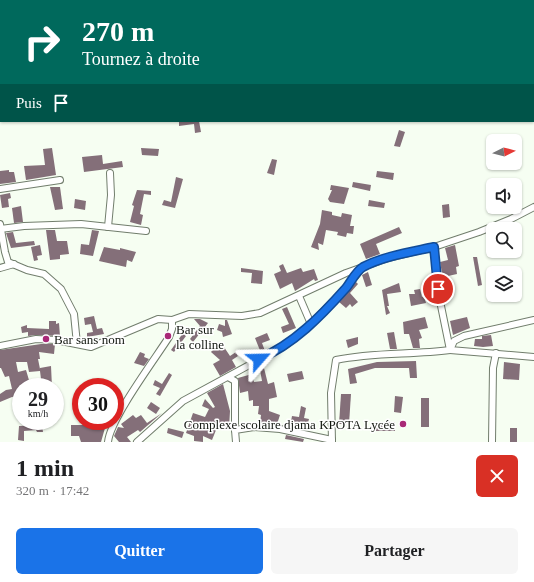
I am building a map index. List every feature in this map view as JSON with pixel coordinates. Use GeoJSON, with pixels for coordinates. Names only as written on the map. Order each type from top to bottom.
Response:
{"type":"FeatureCollection","features":[{"type":"Feature","properties":{"kind":"street"},"geometry":{"type":"LineString","coordinates":[[108,227],[111,195],[110,174]]}},
{"type":"Feature","properties":{"kind":"street"},"geometry":{"type":"LineString","coordinates":[[0,189],[60,180]]}},
{"type":"Feature","properties":{"kind":"street"},"geometry":{"type":"LineString","coordinates":[[0,346],[36,339],[91,347],[158,319],[172,320],[189,314],[242,316],[260,313],[346,273],[388,258],[434,247],[511,219],[534,207]]}},
{"type":"Feature","properties":{"kind":"street"},"geometry":{"type":"LineString","coordinates":[[77,344],[74,314],[61,289],[44,274],[27,270],[8,262],[4,252],[0,227],[81,224],[146,231]]}},
{"type":"Feature","properties":{"kind":"street"},"geometry":{"type":"LineString","coordinates":[[434,247],[440,301],[450,350]]}},
{"type":"Feature","properties":{"kind":"street"},"geometry":{"type":"LineString","coordinates":[[0,268],[14,264]]}},
{"type":"Feature","properties":{"kind":"street"},"geometry":{"type":"LineString","coordinates":[[137,442],[183,401],[286,345],[311,324],[346,288],[362,268]]}},
{"type":"Feature","properties":{"kind":"street"},"geometry":{"type":"LineString","coordinates":[[299,296],[311,324]]}},
{"type":"Feature","properties":{"kind":"street"},"geometry":{"type":"LineString","coordinates":[[108,442],[109,433],[169,337],[172,329],[172,320]]}},
{"type":"Feature","properties":{"kind":"street"},"geometry":{"type":"LineString","coordinates":[[450,350],[454,341],[464,336],[534,320]]}},
{"type":"Feature","properties":{"kind":"street"},"geometry":{"type":"LineString","coordinates":[[234,430],[254,428],[280,429],[332,441],[331,393],[336,360],[357,355],[428,353],[450,350],[534,357]]}},
{"type":"Feature","properties":{"kind":"street"},"geometry":{"type":"LineString","coordinates":[[492,442],[494,368],[496,354]]}},
{"type":"Feature","properties":{"kind":"street"},"geometry":{"type":"LineString","coordinates":[[228,377],[234,381],[234,430],[236,442]]}},
{"type":"Feature","properties":{"kind":"building"},"geometry":{"type":"Polygon","coordinates":[[[179,122],[199,122],[201,132],[195,133],[194,124],[179,126],[179,122]]]}},
{"type":"Feature","properties":{"kind":"building"},"geometry":{"type":"Polygon","coordinates":[[[399,130],[405,132],[400,147],[394,146],[399,130]]]}},
{"type":"Feature","properties":{"kind":"building"},"geometry":{"type":"Polygon","coordinates":[[[52,148],[56,175],[26,180],[24,166],[45,165],[43,149],[52,148]]]}},
{"type":"Feature","properties":{"kind":"building"},"geometry":{"type":"Polygon","coordinates":[[[141,148],[159,149],[158,156],[142,155],[141,148]]]}},
{"type":"Feature","properties":{"kind":"building"},"geometry":{"type":"Polygon","coordinates":[[[102,155],[103,164],[122,161],[123,167],[84,172],[82,157],[102,155]]]}},
{"type":"Feature","properties":{"kind":"building"},"geometry":{"type":"Polygon","coordinates":[[[272,159],[277,160],[274,175],[267,173],[272,159]]]}},
{"type":"Feature","properties":{"kind":"building"},"geometry":{"type":"Polygon","coordinates":[[[9,170],[9,172],[14,172],[16,182],[0,184],[0,171],[9,170]]]}},
{"type":"Feature","properties":{"kind":"building"},"geometry":{"type":"Polygon","coordinates":[[[377,171],[394,173],[393,180],[376,177],[377,171]]]}},
{"type":"Feature","properties":{"kind":"building"},"geometry":{"type":"Polygon","coordinates":[[[176,177],[183,179],[175,208],[162,205],[164,200],[171,202],[176,177]]]}},
{"type":"Feature","properties":{"kind":"building"},"geometry":{"type":"Polygon","coordinates":[[[353,182],[371,185],[370,191],[352,187],[353,182]]]}},
{"type":"Feature","properties":{"kind":"building"},"geometry":{"type":"Polygon","coordinates":[[[331,185],[349,188],[344,204],[330,202],[328,199],[332,190],[330,190],[331,185]]]}},
{"type":"Feature","properties":{"kind":"building"},"geometry":{"type":"Polygon","coordinates":[[[50,187],[60,187],[63,209],[55,210],[50,187]]]}},
{"type":"Feature","properties":{"kind":"building"},"geometry":{"type":"Polygon","coordinates":[[[137,190],[151,191],[151,195],[144,194],[140,214],[143,215],[141,225],[130,222],[134,206],[132,205],[137,190]]]}},
{"type":"Feature","properties":{"kind":"building"},"geometry":{"type":"Polygon","coordinates":[[[10,193],[11,198],[8,199],[9,207],[2,208],[0,195],[10,193]]]}},
{"type":"Feature","properties":{"kind":"building"},"geometry":{"type":"Polygon","coordinates":[[[75,199],[86,201],[85,210],[74,208],[75,199]]]}},
{"type":"Feature","properties":{"kind":"building"},"geometry":{"type":"Polygon","coordinates":[[[369,200],[385,203],[384,208],[368,206],[369,200]]]}},
{"type":"Feature","properties":{"kind":"building"},"geometry":{"type":"Polygon","coordinates":[[[449,204],[450,217],[443,218],[442,205],[449,204]]]}},
{"type":"Feature","properties":{"kind":"building"},"geometry":{"type":"Polygon","coordinates":[[[21,206],[23,222],[14,223],[12,208],[21,206]]]}},
{"type":"Feature","properties":{"kind":"building"},"geometry":{"type":"Polygon","coordinates":[[[322,210],[332,212],[332,215],[341,217],[342,213],[352,215],[350,226],[354,226],[353,234],[347,233],[346,237],[337,235],[338,232],[326,230],[323,245],[318,243],[319,250],[311,247],[320,224],[322,210]]]}},
{"type":"Feature","properties":{"kind":"building"},"geometry":{"type":"Polygon","coordinates":[[[399,227],[402,233],[376,244],[380,254],[366,259],[360,244],[399,227]]]}},
{"type":"Feature","properties":{"kind":"building"},"geometry":{"type":"Polygon","coordinates":[[[46,230],[55,230],[57,241],[67,241],[69,254],[60,255],[60,259],[50,260],[46,230]]]}},
{"type":"Feature","properties":{"kind":"building"},"geometry":{"type":"Polygon","coordinates":[[[92,230],[99,231],[93,256],[80,254],[81,244],[89,245],[92,230]]]}},
{"type":"Feature","properties":{"kind":"building"},"geometry":{"type":"Polygon","coordinates":[[[13,232],[16,243],[34,241],[35,245],[11,248],[6,233],[13,232]]]}},
{"type":"Feature","properties":{"kind":"building"},"geometry":{"type":"Polygon","coordinates":[[[40,245],[42,255],[37,256],[38,260],[34,261],[31,247],[40,245]]]}},
{"type":"Feature","properties":{"kind":"building"},"geometry":{"type":"Polygon","coordinates":[[[455,245],[459,266],[456,267],[457,274],[448,276],[454,294],[446,296],[440,262],[448,260],[445,248],[455,245]]]}},
{"type":"Feature","properties":{"kind":"building"},"geometry":{"type":"Polygon","coordinates":[[[104,247],[120,250],[120,248],[136,252],[132,262],[127,260],[126,267],[99,261],[104,247]]]}},
{"type":"Feature","properties":{"kind":"building"},"geometry":{"type":"Polygon","coordinates":[[[473,257],[477,257],[482,285],[478,286],[473,257]]]}},
{"type":"Feature","properties":{"kind":"building"},"geometry":{"type":"Polygon","coordinates":[[[283,264],[287,273],[301,268],[303,272],[314,269],[318,280],[315,281],[314,279],[295,291],[292,283],[280,289],[274,274],[281,271],[279,266],[283,264]]]}},
{"type":"Feature","properties":{"kind":"building"},"geometry":{"type":"Polygon","coordinates":[[[241,268],[263,271],[262,284],[251,283],[252,273],[241,272],[241,268]]]}},
{"type":"Feature","properties":{"kind":"building"},"geometry":{"type":"Polygon","coordinates":[[[368,272],[372,285],[366,287],[362,275],[368,272]]]}},
{"type":"Feature","properties":{"kind":"building"},"geometry":{"type":"Polygon","coordinates":[[[356,282],[358,284],[350,293],[358,302],[352,307],[350,304],[346,308],[339,302],[356,282]]]}},
{"type":"Feature","properties":{"kind":"building"},"geometry":{"type":"Polygon","coordinates":[[[399,283],[401,292],[387,294],[389,306],[387,306],[390,313],[386,315],[382,290],[399,283]]]}},
{"type":"Feature","properties":{"kind":"building"},"geometry":{"type":"Polygon","coordinates":[[[420,289],[422,297],[424,296],[426,303],[411,306],[409,294],[415,294],[414,290],[420,289]]]}},
{"type":"Feature","properties":{"kind":"building"},"geometry":{"type":"Polygon","coordinates":[[[287,307],[296,328],[283,333],[281,327],[289,324],[282,309],[287,307]]]}},
{"type":"Feature","properties":{"kind":"building"},"geometry":{"type":"Polygon","coordinates":[[[94,316],[97,329],[102,328],[104,334],[87,337],[87,333],[93,332],[91,324],[85,325],[84,318],[94,316]]]}},
{"type":"Feature","properties":{"kind":"building"},"geometry":{"type":"Polygon","coordinates":[[[425,317],[428,328],[419,330],[422,338],[419,339],[420,348],[413,348],[409,334],[404,334],[403,322],[425,317]]]}},
{"type":"Feature","properties":{"kind":"building"},"geometry":{"type":"Polygon","coordinates":[[[467,317],[470,328],[453,335],[450,321],[467,317]]]}},
{"type":"Feature","properties":{"kind":"building"},"geometry":{"type":"Polygon","coordinates":[[[194,319],[200,319],[208,323],[193,342],[190,339],[200,326],[194,319]]]}},
{"type":"Feature","properties":{"kind":"building"},"geometry":{"type":"Polygon","coordinates":[[[225,320],[227,320],[232,334],[223,337],[222,332],[217,330],[219,324],[225,326],[225,320]]]}},
{"type":"Feature","properties":{"kind":"building"},"geometry":{"type":"Polygon","coordinates":[[[49,321],[56,321],[56,324],[59,323],[60,336],[28,336],[28,332],[22,333],[21,327],[27,325],[27,328],[49,329],[49,321]]]}},
{"type":"Feature","properties":{"kind":"building"},"geometry":{"type":"Polygon","coordinates":[[[394,332],[397,349],[390,349],[387,333],[394,332]]]}},
{"type":"Feature","properties":{"kind":"building"},"geometry":{"type":"Polygon","coordinates":[[[183,333],[186,336],[174,352],[171,350],[183,333]]]}},
{"type":"Feature","properties":{"kind":"building"},"geometry":{"type":"Polygon","coordinates":[[[267,333],[270,340],[262,343],[265,351],[261,353],[255,338],[267,333]]]}},
{"type":"Feature","properties":{"kind":"building"},"geometry":{"type":"Polygon","coordinates":[[[491,335],[493,346],[474,346],[475,339],[482,339],[482,336],[491,335]]]}},
{"type":"Feature","properties":{"kind":"building"},"geometry":{"type":"Polygon","coordinates":[[[358,337],[358,344],[348,348],[346,340],[358,337]]]}},
{"type":"Feature","properties":{"kind":"building"},"geometry":{"type":"Polygon","coordinates":[[[41,344],[55,344],[54,354],[39,352],[40,359],[38,359],[40,369],[51,366],[52,378],[41,378],[40,371],[29,372],[27,362],[16,362],[18,372],[26,370],[28,378],[12,378],[12,389],[9,376],[5,377],[0,368],[0,350],[41,344]]]}},
{"type":"Feature","properties":{"kind":"building"},"geometry":{"type":"Polygon","coordinates":[[[222,344],[230,356],[236,352],[238,356],[232,360],[236,367],[220,376],[213,364],[220,360],[211,352],[216,346],[217,347],[222,344]]]}},
{"type":"Feature","properties":{"kind":"building"},"geometry":{"type":"Polygon","coordinates":[[[140,352],[145,354],[144,357],[149,359],[144,366],[134,363],[140,352]]]}},
{"type":"Feature","properties":{"kind":"building"},"geometry":{"type":"Polygon","coordinates":[[[416,361],[417,378],[410,378],[409,368],[375,368],[355,374],[357,383],[350,384],[348,369],[377,362],[416,361]]]}},
{"type":"Feature","properties":{"kind":"building"},"geometry":{"type":"Polygon","coordinates":[[[504,362],[520,364],[519,380],[503,379],[504,362]]]}},
{"type":"Feature","properties":{"kind":"building"},"geometry":{"type":"Polygon","coordinates":[[[264,368],[268,384],[274,382],[277,397],[269,399],[269,411],[280,415],[277,424],[260,423],[261,415],[258,414],[259,406],[253,406],[253,400],[249,401],[248,391],[240,393],[238,378],[252,374],[254,382],[262,381],[260,370],[264,368]]]}},
{"type":"Feature","properties":{"kind":"building"},"geometry":{"type":"Polygon","coordinates":[[[302,371],[304,379],[289,382],[287,374],[302,371]]]}},
{"type":"Feature","properties":{"kind":"building"},"geometry":{"type":"Polygon","coordinates":[[[169,373],[172,375],[160,396],[156,394],[160,388],[153,385],[155,380],[162,384],[169,373]]]}},
{"type":"Feature","properties":{"kind":"building"},"geometry":{"type":"Polygon","coordinates":[[[223,384],[230,411],[229,428],[218,425],[212,440],[203,436],[203,442],[194,441],[194,436],[186,433],[193,413],[205,417],[209,409],[202,406],[205,399],[213,408],[215,407],[207,393],[223,384]]]}},
{"type":"Feature","properties":{"kind":"building"},"geometry":{"type":"Polygon","coordinates":[[[12,389],[12,397],[0,402],[0,394],[6,390],[12,389]]]}},
{"type":"Feature","properties":{"kind":"building"},"geometry":{"type":"Polygon","coordinates":[[[341,394],[351,394],[349,424],[339,424],[341,394]]]}},
{"type":"Feature","properties":{"kind":"building"},"geometry":{"type":"Polygon","coordinates":[[[395,396],[403,397],[401,413],[394,412],[395,396]]]}},
{"type":"Feature","properties":{"kind":"building"},"geometry":{"type":"Polygon","coordinates":[[[421,398],[429,398],[429,427],[421,427],[421,398]]]}},
{"type":"Feature","properties":{"kind":"building"},"geometry":{"type":"Polygon","coordinates":[[[151,402],[160,408],[156,414],[147,408],[151,402]]]}},
{"type":"Feature","properties":{"kind":"building"},"geometry":{"type":"Polygon","coordinates":[[[301,406],[306,408],[304,418],[309,419],[306,430],[290,427],[292,416],[299,417],[301,406]]]}},
{"type":"Feature","properties":{"kind":"building"},"geometry":{"type":"Polygon","coordinates":[[[162,413],[140,432],[138,430],[127,437],[131,442],[119,442],[114,436],[117,430],[124,430],[124,422],[133,415],[136,418],[141,415],[147,423],[162,413]]]}},
{"type":"Feature","properties":{"kind":"building"},"geometry":{"type":"Polygon","coordinates":[[[395,422],[395,431],[376,431],[376,423],[395,422]]]}},
{"type":"Feature","properties":{"kind":"building"},"geometry":{"type":"Polygon","coordinates":[[[71,425],[72,430],[104,430],[101,442],[81,442],[79,436],[71,436],[71,425]]]}},
{"type":"Feature","properties":{"kind":"building"},"geometry":{"type":"Polygon","coordinates":[[[168,428],[184,432],[182,438],[167,433],[168,428]]]}},
{"type":"Feature","properties":{"kind":"building"},"geometry":{"type":"Polygon","coordinates":[[[510,428],[517,428],[517,442],[510,442],[510,428]]]}},
{"type":"Feature","properties":{"kind":"building"},"geometry":{"type":"Polygon","coordinates":[[[19,430],[36,430],[24,431],[24,441],[18,440],[19,430]]]}},
{"type":"Feature","properties":{"kind":"building"},"geometry":{"type":"Polygon","coordinates":[[[36,430],[43,430],[43,432],[37,432],[36,430]]]}},
{"type":"Feature","properties":{"kind":"building"},"geometry":{"type":"Polygon","coordinates":[[[286,435],[304,439],[303,442],[285,439],[286,435]]]}},
{"type":"Feature","properties":{"kind":"place","name":"Bar sur la colline"},"geometry":{"type":"Point","coordinates":[168,336]}},
{"type":"Feature","properties":{"kind":"place","name":"Bar sans nom"},"geometry":{"type":"Point","coordinates":[46,339]}},
{"type":"Feature","properties":{"kind":"place","name":"Complexe scolaire djama KPOTA Lycée"},"geometry":{"type":"Point","coordinates":[403,424]}},
{"type":"Feature","properties":{"kind":"route"},"geometry":{"type":"LineString","coordinates":[[259,359],[272,354],[286,345],[311,324],[346,288],[362,268],[388,258],[434,247],[438,289]]}}]}
